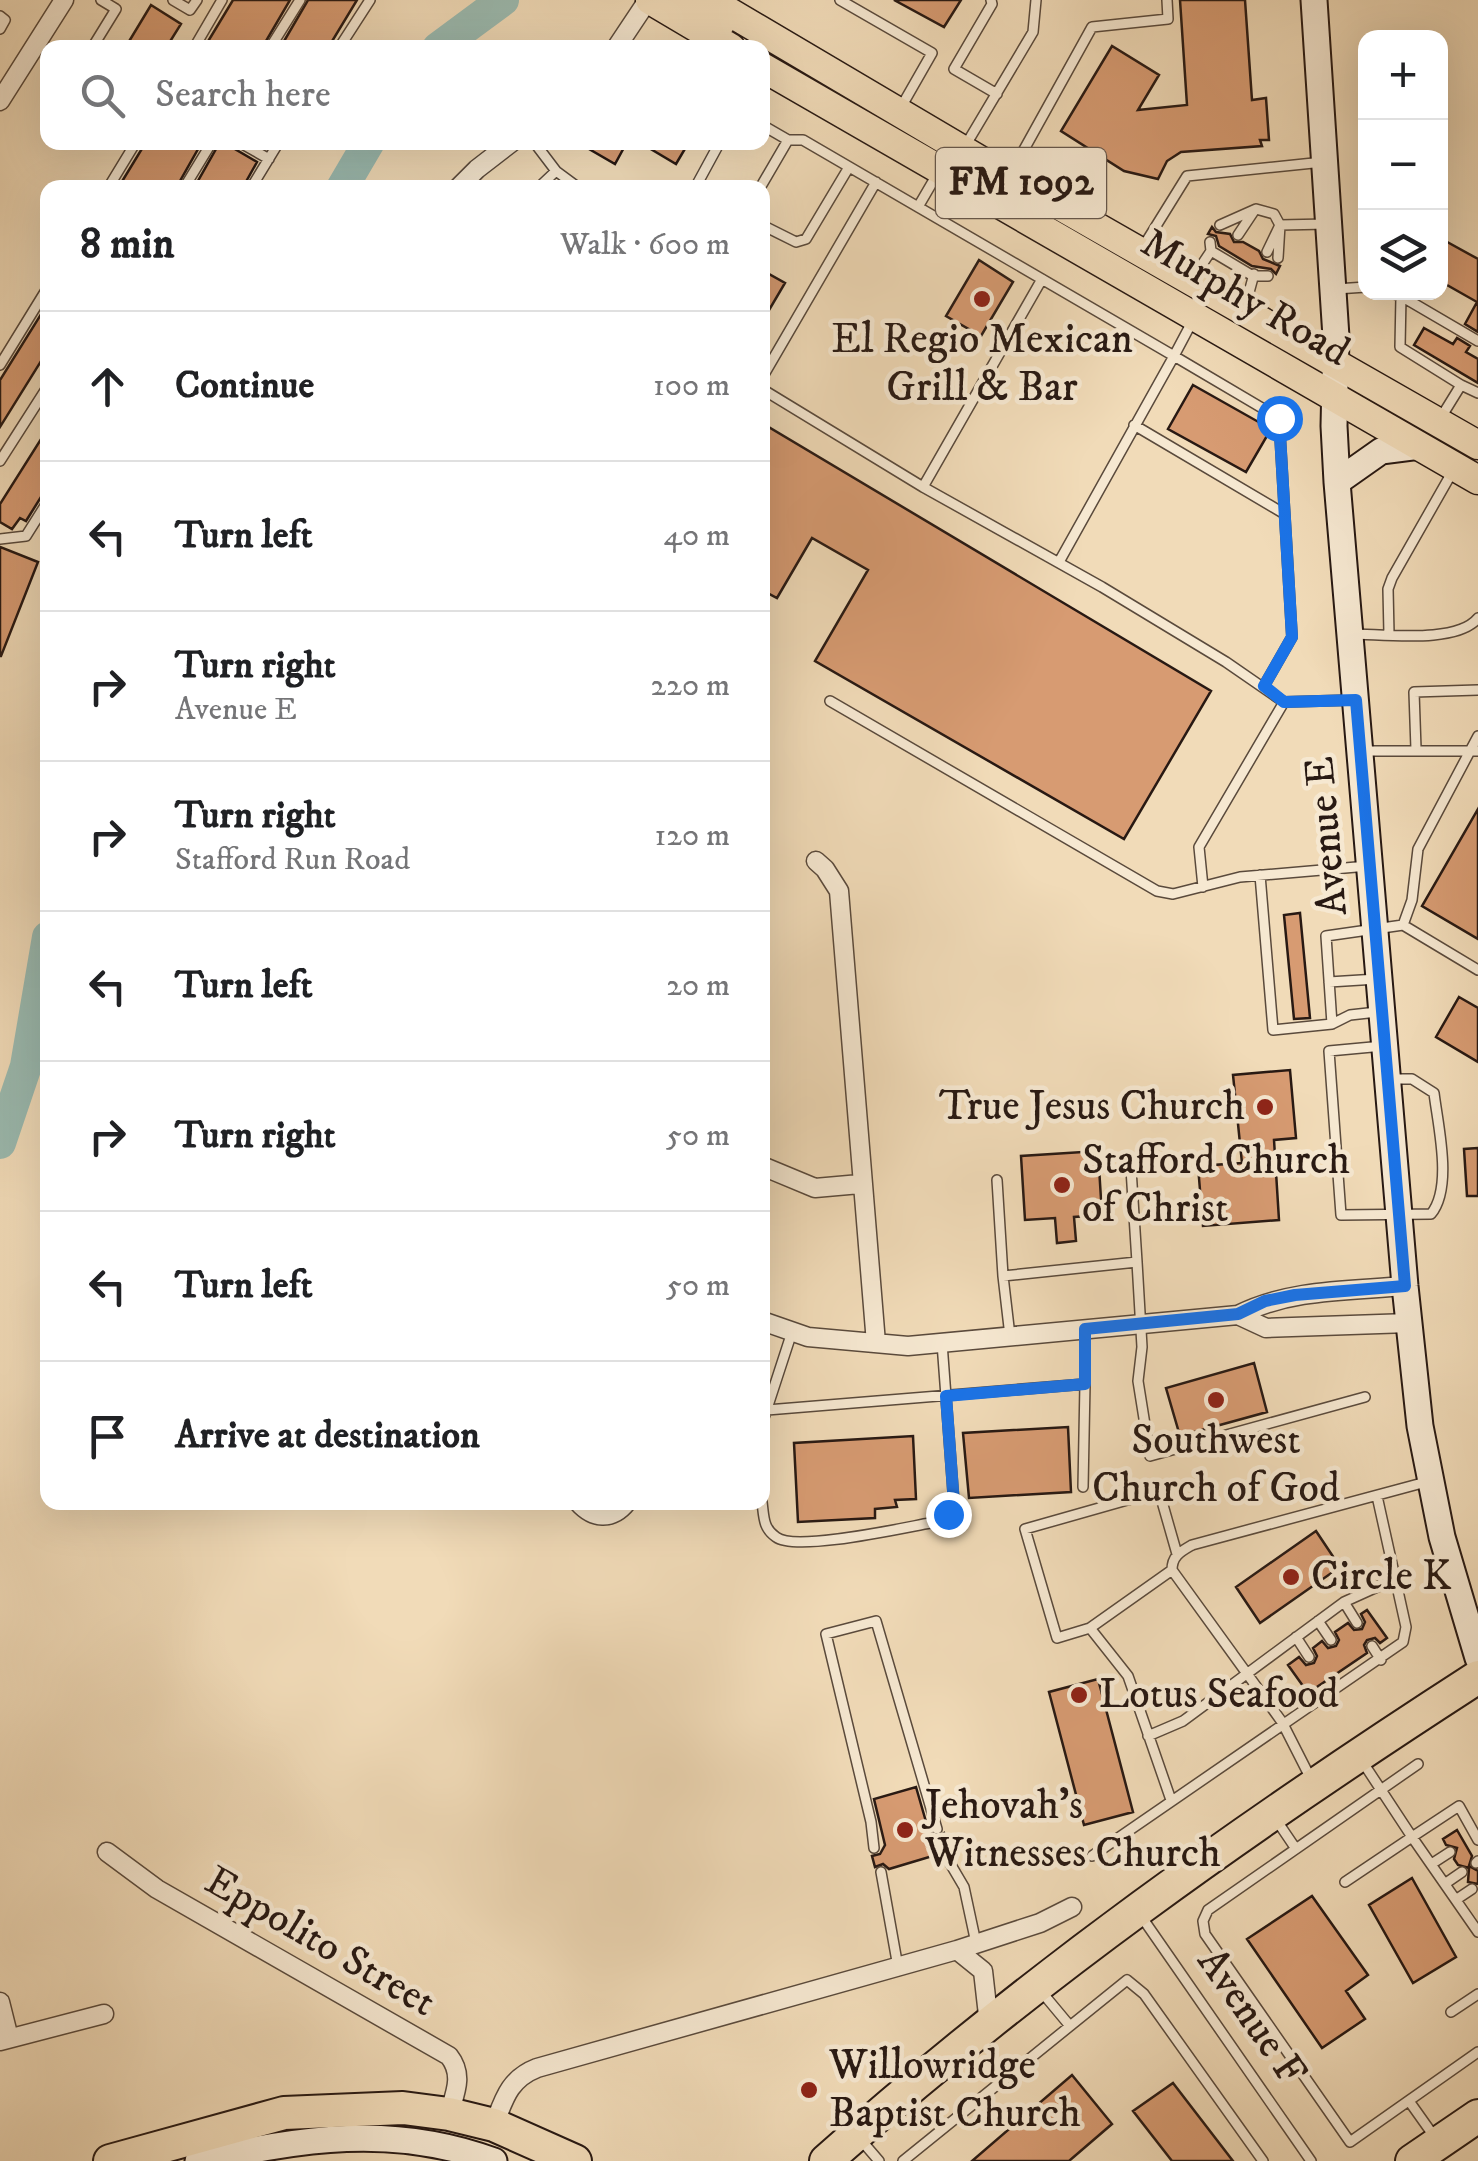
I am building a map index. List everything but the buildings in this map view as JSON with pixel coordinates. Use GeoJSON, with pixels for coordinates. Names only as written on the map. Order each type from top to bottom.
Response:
{"type":"FeatureCollection","features":[{"type":"Feature","properties":{"kind":"highway"},"geometry":{"type":"LineString","coordinates":[[826,2161],[989,2024],[1137,1910],[1271,1812],[1478,1678]]}},
{"type":"Feature","properties":{"kind":"highway"},"geometry":{"type":"LineString","coordinates":[[110,2161],[284,2113],[404,2108],[494,2126],[575,2161]]}},
{"type":"Feature","properties":{"kind":"highway"},"geometry":{"type":"LineString","coordinates":[[1425,2152],[1478,2116]]}},
{"type":"Feature","properties":{"kind":"main road"},"geometry":{"type":"LineString","coordinates":[[649,0],[717,40]]}},
{"type":"Feature","properties":{"kind":"main road"},"geometry":{"type":"LineString","coordinates":[[680,0],[749,40]]}},
{"type":"Feature","properties":{"kind":"main road","name":"Murphy Road"},"geometry":{"type":"LineString","coordinates":[[718,2],[963,150],[1478,445]]}},
{"type":"Feature","properties":{"kind":"main road"},"geometry":{"type":"LineString","coordinates":[[770,48],[800,53]]}},
{"type":"Feature","properties":{"kind":"main road"},"geometry":{"type":"LineString","coordinates":[[770,70],[811,79],[877,114],[898,112]]}},
{"type":"Feature","properties":{"kind":"main road","name":"Murphy Road"},"geometry":{"type":"LineString","coordinates":[[770,71],[1467,473]]}},
{"type":"Feature","properties":{"kind":"main road"},"geometry":{"type":"LineString","coordinates":[[940,169],[952,163],[967,165],[1074,227],[1101,229]]}},
{"type":"Feature","properties":{"kind":"street"},"geometry":{"type":"LineString","coordinates":[[0,102],[6,80],[64,0]]}},
{"type":"Feature","properties":{"kind":"street"},"geometry":{"type":"LineString","coordinates":[[625,40],[649,0]]}},
{"type":"Feature","properties":{"kind":"street","name":"Avenue E"},"geometry":{"type":"LineString","coordinates":[[1314,0],[1330,224],[1337,482],[1405,1286],[1429,1481],[1478,1658]]}},
{"type":"Feature","properties":{"kind":"street"},"geometry":{"type":"LineString","coordinates":[[465,180],[501,150]]}},
{"type":"Feature","properties":{"kind":"street"},"geometry":{"type":"LineString","coordinates":[[1337,482],[1380,451],[1420,446]]}},
{"type":"Feature","properties":{"kind":"street"},"geometry":{"type":"LineString","coordinates":[[816,860],[839,891],[876,1343]]}},
{"type":"Feature","properties":{"kind":"street"},"geometry":{"type":"LineString","coordinates":[[770,1169],[815,1188],[860,1184]]}},
{"type":"Feature","properties":{"kind":"street"},"geometry":{"type":"LineString","coordinates":[[770,1324],[808,1338],[908,1346],[1238,1314],[1265,1301],[1295,1295],[1405,1286]]}},
{"type":"Feature","properties":{"kind":"street"},"geometry":{"type":"LineString","coordinates":[[1238,1314],[1266,1328],[1409,1323]]}},
{"type":"Feature","properties":{"kind":"street"},"geometry":{"type":"LineString","coordinates":[[585,1510],[606,1517],[620,1510]]}},
{"type":"Feature","properties":{"kind":"street","name":"Eppolito Street"},"geometry":{"type":"LineString","coordinates":[[107,1852],[157,1889],[449,2056],[458,2067],[458,2081],[449,2114]]}},
{"type":"Feature","properties":{"kind":"street"},"geometry":{"type":"LineString","coordinates":[[494,2126],[508,2088],[519,2075],[958,1950],[1040,1923],[1072,1907]]}},
{"type":"Feature","properties":{"kind":"street"},"geometry":{"type":"LineString","coordinates":[[958,1950],[983,1971],[989,2024]]}},
{"type":"Feature","properties":{"kind":"street"},"geometry":{"type":"LineString","coordinates":[[0,2002],[5,2040],[104,2014]]}},
{"type":"Feature","properties":{"kind":"street"},"geometry":{"type":"LineString","coordinates":[[198,2161],[326,2137],[381,2137],[434,2145],[494,2161]]}},
{"type":"Feature","properties":{"kind":"lane"},"geometry":{"type":"LineString","coordinates":[[97,40],[116,9],[101,0]]}},
{"type":"Feature","properties":{"kind":"lane"},"geometry":{"type":"LineString","coordinates":[[173,0],[190,10],[196,0]]}},
{"type":"Feature","properties":{"kind":"lane"},"geometry":{"type":"LineString","coordinates":[[199,40],[222,0]]}},
{"type":"Feature","properties":{"kind":"lane"},"geometry":{"type":"LineString","coordinates":[[275,40],[300,0]]}},
{"type":"Feature","properties":{"kind":"lane"},"geometry":{"type":"LineString","coordinates":[[343,40],[370,0]]}},
{"type":"Feature","properties":{"kind":"lane"},"geometry":{"type":"LineString","coordinates":[[840,0],[932,53],[898,112]]}},
{"type":"Feature","properties":{"kind":"lane"},"geometry":{"type":"LineString","coordinates":[[991,0],[954,70],[997,94]]}},
{"type":"Feature","properties":{"kind":"lane"},"geometry":{"type":"LineString","coordinates":[[963,150],[1032,32],[1036,0]]}},
{"type":"Feature","properties":{"kind":"lane"},"geometry":{"type":"LineString","coordinates":[[1009,176],[1092,27],[1168,19],[1166,0]]}},
{"type":"Feature","properties":{"kind":"lane"},"geometry":{"type":"LineString","coordinates":[[0,16],[5,20],[0,28]]}},
{"type":"Feature","properties":{"kind":"lane"},"geometry":{"type":"LineString","coordinates":[[770,130],[788,140],[803,140],[1279,418],[1292,637],[1264,686]]}},
{"type":"Feature","properties":{"kind":"lane"},"geometry":{"type":"LineString","coordinates":[[765,180],[788,140]]}},
{"type":"Feature","properties":{"kind":"lane"},"geometry":{"type":"LineString","coordinates":[[113,180],[131,150]]}},
{"type":"Feature","properties":{"kind":"lane"},"geometry":{"type":"LineString","coordinates":[[189,180],[207,150]]}},
{"type":"Feature","properties":{"kind":"lane"},"geometry":{"type":"LineString","coordinates":[[252,150],[269,160]]}},
{"type":"Feature","properties":{"kind":"lane"},"geometry":{"type":"LineString","coordinates":[[257,180],[275,150]]}},
{"type":"Feature","properties":{"kind":"lane"},"geometry":{"type":"LineString","coordinates":[[540,150],[568,180]]}},
{"type":"Feature","properties":{"kind":"lane"},"geometry":{"type":"LineString","coordinates":[[699,180],[716,150]]}},
{"type":"Feature","properties":{"kind":"lane"},"geometry":{"type":"LineString","coordinates":[[1140,251],[1187,176],[1326,161]]}},
{"type":"Feature","properties":{"kind":"lane"},"geometry":{"type":"LineString","coordinates":[[770,229],[796,242],[806,238],[849,167]]}},
{"type":"Feature","properties":{"kind":"lane"},"geometry":{"type":"LineString","coordinates":[[918,206],[940,169]]}},
{"type":"Feature","properties":{"kind":"lane"},"geometry":{"type":"LineString","coordinates":[[546,180],[556,171]]}},
{"type":"Feature","properties":{"kind":"lane"},"geometry":{"type":"LineString","coordinates":[[770,364],[876,182]]}},
{"type":"Feature","properties":{"kind":"lane"},"geometry":{"type":"LineString","coordinates":[[1238,235],[1256,209]]}},
{"type":"Feature","properties":{"kind":"lane"},"geometry":{"type":"LineString","coordinates":[[1220,226],[1256,209],[1274,214],[1280,225],[1278,258]]}},
{"type":"Feature","properties":{"kind":"lane"},"geometry":{"type":"LineString","coordinates":[[1280,225],[1330,224]]}},
{"type":"Feature","properties":{"kind":"lane"},"geometry":{"type":"LineString","coordinates":[[1267,252],[1280,225]]}},
{"type":"Feature","properties":{"kind":"lane"},"geometry":{"type":"LineString","coordinates":[[1191,280],[1210,247],[1255,273],[1268,276]]}},
{"type":"Feature","properties":{"kind":"lane"},"geometry":{"type":"LineString","coordinates":[[1244,310],[1255,273]]}},
{"type":"Feature","properties":{"kind":"lane"},"geometry":{"type":"LineString","coordinates":[[923,487],[1042,279]]}},
{"type":"Feature","properties":{"kind":"lane"},"geometry":{"type":"LineString","coordinates":[[1333,289],[1358,287]]}},
{"type":"Feature","properties":{"kind":"lane"},"geometry":{"type":"LineString","coordinates":[[0,365],[40,300]]}},
{"type":"Feature","properties":{"kind":"lane"},"geometry":{"type":"LineString","coordinates":[[1400,300],[1400,347],[1478,393]]}},
{"type":"Feature","properties":{"kind":"lane"},"geometry":{"type":"LineString","coordinates":[[1407,300],[1478,341]]}},
{"type":"Feature","properties":{"kind":"lane"},"geometry":{"type":"LineString","coordinates":[[1059,562],[1196,315]]}},
{"type":"Feature","properties":{"kind":"lane"},"geometry":{"type":"LineString","coordinates":[[1438,422],[1461,385]]}},
{"type":"Feature","properties":{"kind":"lane"},"geometry":{"type":"LineString","coordinates":[[770,395],[923,487],[1059,562],[1264,686],[1284,702],[1356,700]]}},
{"type":"Feature","properties":{"kind":"lane"},"geometry":{"type":"LineString","coordinates":[[0,461],[40,398]]}},
{"type":"Feature","properties":{"kind":"lane"},"geometry":{"type":"LineString","coordinates":[[1134,425],[1282,513]]}},
{"type":"Feature","properties":{"kind":"lane"},"geometry":{"type":"LineString","coordinates":[[1389,634],[1388,589],[1392,578],[1467,473]]}},
{"type":"Feature","properties":{"kind":"lane"},"geometry":{"type":"LineString","coordinates":[[0,539],[26,536],[40,514]]}},
{"type":"Feature","properties":{"kind":"lane"},"geometry":{"type":"LineString","coordinates":[[1351,634],[1454,634],[1478,618]]}},
{"type":"Feature","properties":{"kind":"lane"},"geometry":{"type":"LineString","coordinates":[[1416,749],[1414,692],[1478,690]]}},
{"type":"Feature","properties":{"kind":"lane"},"geometry":{"type":"LineString","coordinates":[[830,701],[1158,891],[1173,894],[1260,874],[1370,866]]}},
{"type":"Feature","properties":{"kind":"lane"},"geometry":{"type":"LineString","coordinates":[[1203,887],[1199,847],[1284,702]]}},
{"type":"Feature","properties":{"kind":"lane"},"geometry":{"type":"LineString","coordinates":[[1402,925],[1412,900],[1418,849],[1474,750],[1478,736]]}},
{"type":"Feature","properties":{"kind":"lane"},"geometry":{"type":"LineString","coordinates":[[1361,750],[1474,750]]}},
{"type":"Feature","properties":{"kind":"lane"},"geometry":{"type":"LineString","coordinates":[[1260,874],[1273,1030],[1332,1024],[1350,1015],[1383,1012]]}},
{"type":"Feature","properties":{"kind":"lane"},"geometry":{"type":"LineString","coordinates":[[1332,1024],[1326,936],[1402,925],[1478,970]]}},
{"type":"Feature","properties":{"kind":"lane"},"geometry":{"type":"LineString","coordinates":[[1329,982],[1379,978]]}},
{"type":"Feature","properties":{"kind":"lane"},"geometry":{"type":"LineString","coordinates":[[1386,1046],[1330,1050],[1341,1215],[1430,1214],[1438,1204],[1443,1188],[1434,1092],[1412,1079],[1388,1079]]}},
{"type":"Feature","properties":{"kind":"lane"},"geometry":{"type":"LineString","coordinates":[[1132,1169],[1142,1346],[1138,1381],[1150,1456],[1365,1397]]}},
{"type":"Feature","properties":{"kind":"lane"},"geometry":{"type":"LineString","coordinates":[[997,1180],[1010,1336]]}},
{"type":"Feature","properties":{"kind":"lane"},"geometry":{"type":"LineString","coordinates":[[1004,1276],[1137,1262]]}},
{"type":"Feature","properties":{"kind":"lane"},"geometry":{"type":"LineString","coordinates":[[1083,1487],[1085,1329]]}},
{"type":"Feature","properties":{"kind":"lane"},"geometry":{"type":"LineString","coordinates":[[770,1401],[792,1332]]}},
{"type":"Feature","properties":{"kind":"lane"},"geometry":{"type":"LineString","coordinates":[[763,1510],[765,1526],[778,1540],[800,1544],[930,1523],[948,1514],[954,1504],[942,1343]]}},
{"type":"Feature","properties":{"kind":"lane"},"geometry":{"type":"LineString","coordinates":[[770,1410],[1085,1384]]}},
{"type":"Feature","properties":{"kind":"lane"},"geometry":{"type":"LineString","coordinates":[[1177,1554],[1192,1545],[1429,1481]]}},
{"type":"Feature","properties":{"kind":"lane"},"geometry":{"type":"LineString","coordinates":[[1160,1491],[1177,1554],[1172,1570],[1090,1628],[1057,1638],[1025,1529],[1160,1491]]}},
{"type":"Feature","properties":{"kind":"lane"},"geometry":{"type":"LineString","coordinates":[[1092,1856],[1402,1642],[1406,1627],[1377,1496]]}},
{"type":"Feature","properties":{"kind":"lane"},"geometry":{"type":"LineString","coordinates":[[1172,1570],[1282,1722],[1314,1784]]}},
{"type":"Feature","properties":{"kind":"lane"},"geometry":{"type":"LineString","coordinates":[[1148,1736],[1183,1722],[1344,1602],[1397,1578]]}},
{"type":"Feature","properties":{"kind":"lane"},"geometry":{"type":"LineString","coordinates":[[1344,1602],[1357,1623]]}},
{"type":"Feature","properties":{"kind":"lane"},"geometry":{"type":"LineString","coordinates":[[1318,1620],[1331,1640]]}},
{"type":"Feature","properties":{"kind":"lane"},"geometry":{"type":"LineString","coordinates":[[874,1848],[872,1822],[826,1634],[876,1621],[937,1829]]}},
{"type":"Feature","properties":{"kind":"lane"},"geometry":{"type":"LineString","coordinates":[[1090,1628],[1128,1676],[1171,1800]]}},
{"type":"Feature","properties":{"kind":"lane"},"geometry":{"type":"LineString","coordinates":[[1296,1637],[1309,1657]]}},
{"type":"Feature","properties":{"kind":"lane"},"geometry":{"type":"LineString","coordinates":[[1372,1646],[1381,1660]]}},
{"type":"Feature","properties":{"kind":"lane"},"geometry":{"type":"LineString","coordinates":[[1347,1663],[1355,1675]]}},
{"type":"Feature","properties":{"kind":"lane"},"geometry":{"type":"LineString","coordinates":[[1323,1678],[1330,1690]]}},
{"type":"Feature","properties":{"kind":"lane"},"geometry":{"type":"LineString","coordinates":[[1358,1754],[1478,1930]]}},
{"type":"Feature","properties":{"kind":"lane"},"geometry":{"type":"LineString","coordinates":[[1418,1764],[1208,1910],[1205,1934],[1350,2142],[1478,2052]]}},
{"type":"Feature","properties":{"kind":"lane"},"geometry":{"type":"LineString","coordinates":[[1345,1882],[1460,1806],[1477,1838],[1464,1843]]}},
{"type":"Feature","properties":{"kind":"lane"},"geometry":{"type":"LineString","coordinates":[[1271,1812],[1296,1848]]}},
{"type":"Feature","properties":{"kind":"lane"},"geometry":{"type":"LineString","coordinates":[[1433,1863],[1450,1852]]}},
{"type":"Feature","properties":{"kind":"lane"},"geometry":{"type":"LineString","coordinates":[[944,1853],[964,1886],[976,1944]]}},
{"type":"Feature","properties":{"kind":"lane"},"geometry":{"type":"LineString","coordinates":[[881,1872],[898,1967]]}},
{"type":"Feature","properties":{"kind":"lane"},"geometry":{"type":"LineString","coordinates":[[1446,1882],[1462,1872]]}},
{"type":"Feature","properties":{"kind":"lane"},"geometry":{"type":"LineString","coordinates":[[1457,1899],[1472,1889]]}},
{"type":"Feature","properties":{"kind":"lane","name":"Avenue F"},"geometry":{"type":"LineString","coordinates":[[1137,1910],[1311,2161]]}},
{"type":"Feature","properties":{"kind":"lane"},"geometry":{"type":"LineString","coordinates":[[1468,1916],[1478,1910]]}},
{"type":"Feature","properties":{"kind":"lane"},"geometry":{"type":"LineString","coordinates":[[904,2161],[1127,1980],[1144,1994],[1263,2161]]}},
{"type":"Feature","properties":{"kind":"lane"},"geometry":{"type":"LineString","coordinates":[[1038,1986],[1070,2026]]}},
{"type":"Feature","properties":{"kind":"lane"},"geometry":{"type":"LineString","coordinates":[[1451,2012],[1478,1994]]}},
{"type":"Feature","properties":{"kind":"lane"},"geometry":{"type":"LineString","coordinates":[[1409,2100],[1425,2152]]}},
{"type":"Feature","properties":{"kind":"lane"},"geometry":{"type":"LineString","coordinates":[[856,2134],[879,2161]]}},
{"type":"Feature","properties":{"kind":"waterway"},"geometry":{"type":"LineString","coordinates":[[449,40],[503,0]]}},
{"type":"Feature","properties":{"kind":"waterway"},"geometry":{"type":"LineString","coordinates":[[347,180],[364,150]]}},
{"type":"Feature","properties":{"kind":"waterway"},"geometry":{"type":"LineString","coordinates":[[0,1143],[26,1066],[40,984]]}},
{"type":"Feature","properties":{"kind":"place","name":"El Regio Mexican Grill & Bar"},"geometry":{"type":"Point","coordinates":[982,299]}},
{"type":"Feature","properties":{"kind":"place","name":"True Jesus Church"},"geometry":{"type":"Point","coordinates":[1265,1107]}},
{"type":"Feature","properties":{"kind":"place","name":"Stafford Church of Christ"},"geometry":{"type":"Point","coordinates":[1062,1185]}},
{"type":"Feature","properties":{"kind":"place","name":"Southwest Church of God"},"geometry":{"type":"Point","coordinates":[1216,1400]}},
{"type":"Feature","properties":{"kind":"place","name":"Circle K"},"geometry":{"type":"Point","coordinates":[1291,1577]}},
{"type":"Feature","properties":{"kind":"place","name":"Lotus Seafood"},"geometry":{"type":"Point","coordinates":[1079,1695]}},
{"type":"Feature","properties":{"kind":"place","name":"Jehovah's Witnesses Church"},"geometry":{"type":"Point","coordinates":[905,1830]}},
{"type":"Feature","properties":{"kind":"place","name":"Willowridge Baptist Church"},"geometry":{"type":"Point","coordinates":[809,2090]}},
{"type":"Feature","properties":{"kind":"route"},"geometry":{"type":"LineString","coordinates":[[948,1514],[954,1504],[946,1396],[1085,1384],[1085,1329],[1238,1314],[1265,1301],[1295,1295],[1405,1286],[1356,700],[1284,702],[1264,686],[1292,637],[1279,418]]}}]}
